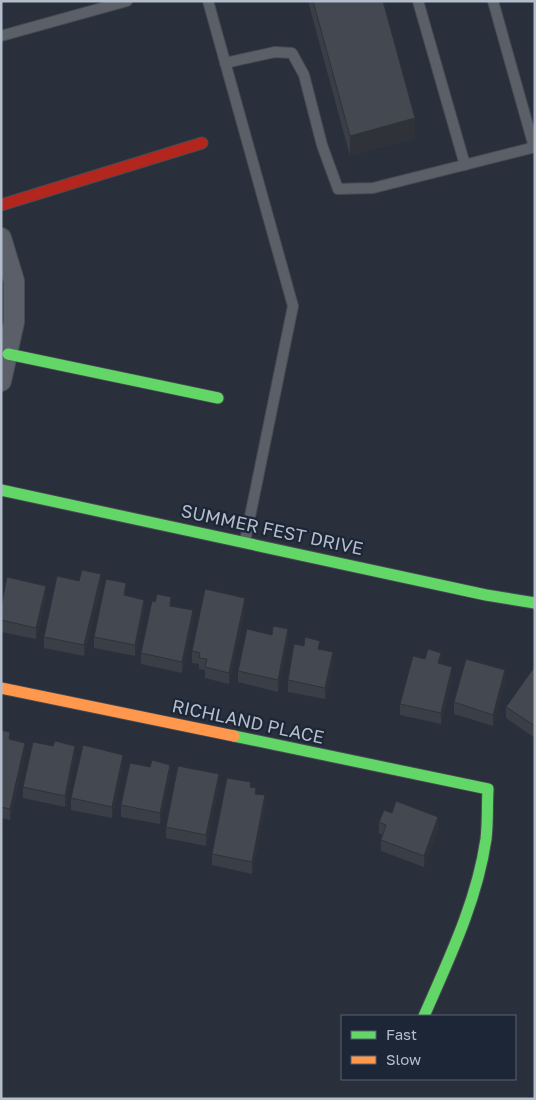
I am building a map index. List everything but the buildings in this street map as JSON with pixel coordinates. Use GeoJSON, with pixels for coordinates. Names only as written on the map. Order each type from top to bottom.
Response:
{"type":"FeatureCollection","features":[{"type":"Feature","properties":{"kind":"street"},"geometry":{"type":"LineString","coordinates":[[1,205],[202,144]]}},
{"type":"Feature","properties":{"kind":"street"},"geometry":{"type":"LineString","coordinates":[[1,238],[14,281],[14,322],[1,381]]}},
{"type":"Feature","properties":{"kind":"street"},"geometry":{"type":"LineString","coordinates":[[8,354],[218,398]]}},
{"type":"Feature","properties":{"kind":"street","name":"SUMMER FEST DRIVE"},"geometry":{"type":"LineString","coordinates":[[1,490],[535,604]]}},
{"type":"Feature","properties":{"kind":"street","name":"RICHLAND PLACE"},"geometry":{"type":"LineString","coordinates":[[1,688],[488,789],[486,838],[477,879],[467,914],[424,1015]]}},
{"type":"Feature","properties":{"kind":"lane"},"geometry":{"type":"LineString","coordinates":[[1,36],[127,1]]}},
{"type":"Feature","properties":{"kind":"lane"},"geometry":{"type":"LineString","coordinates":[[208,1],[292,306],[244,542]]}},
{"type":"Feature","properties":{"kind":"lane"},"geometry":{"type":"LineString","coordinates":[[418,1],[465,165]]}},
{"type":"Feature","properties":{"kind":"lane"},"geometry":{"type":"LineString","coordinates":[[225,63],[275,52],[292,53],[304,75],[322,146],[338,189],[373,188],[534,147],[493,1]]}},
{"type":"Feature","properties":{"kind":"traffic: fast"},"geometry":{"type":"LineString","coordinates":[[8,354],[218,398]]}},
{"type":"Feature","properties":{"kind":"traffic: fast"},"geometry":{"type":"LineString","coordinates":[[1,490],[486,595],[535,603]]}},
{"type":"Feature","properties":{"kind":"traffic: fast"},"geometry":{"type":"LineString","coordinates":[[234,736],[488,789],[486,839],[476,885],[461,929],[424,1015]]}},
{"type":"Feature","properties":{"kind":"traffic: slow"},"geometry":{"type":"LineString","coordinates":[[1,688],[234,736]]}},
{"type":"Feature","properties":{"kind":"traffic: jam"},"geometry":{"type":"LineString","coordinates":[[1,205],[202,143]]}}]}
